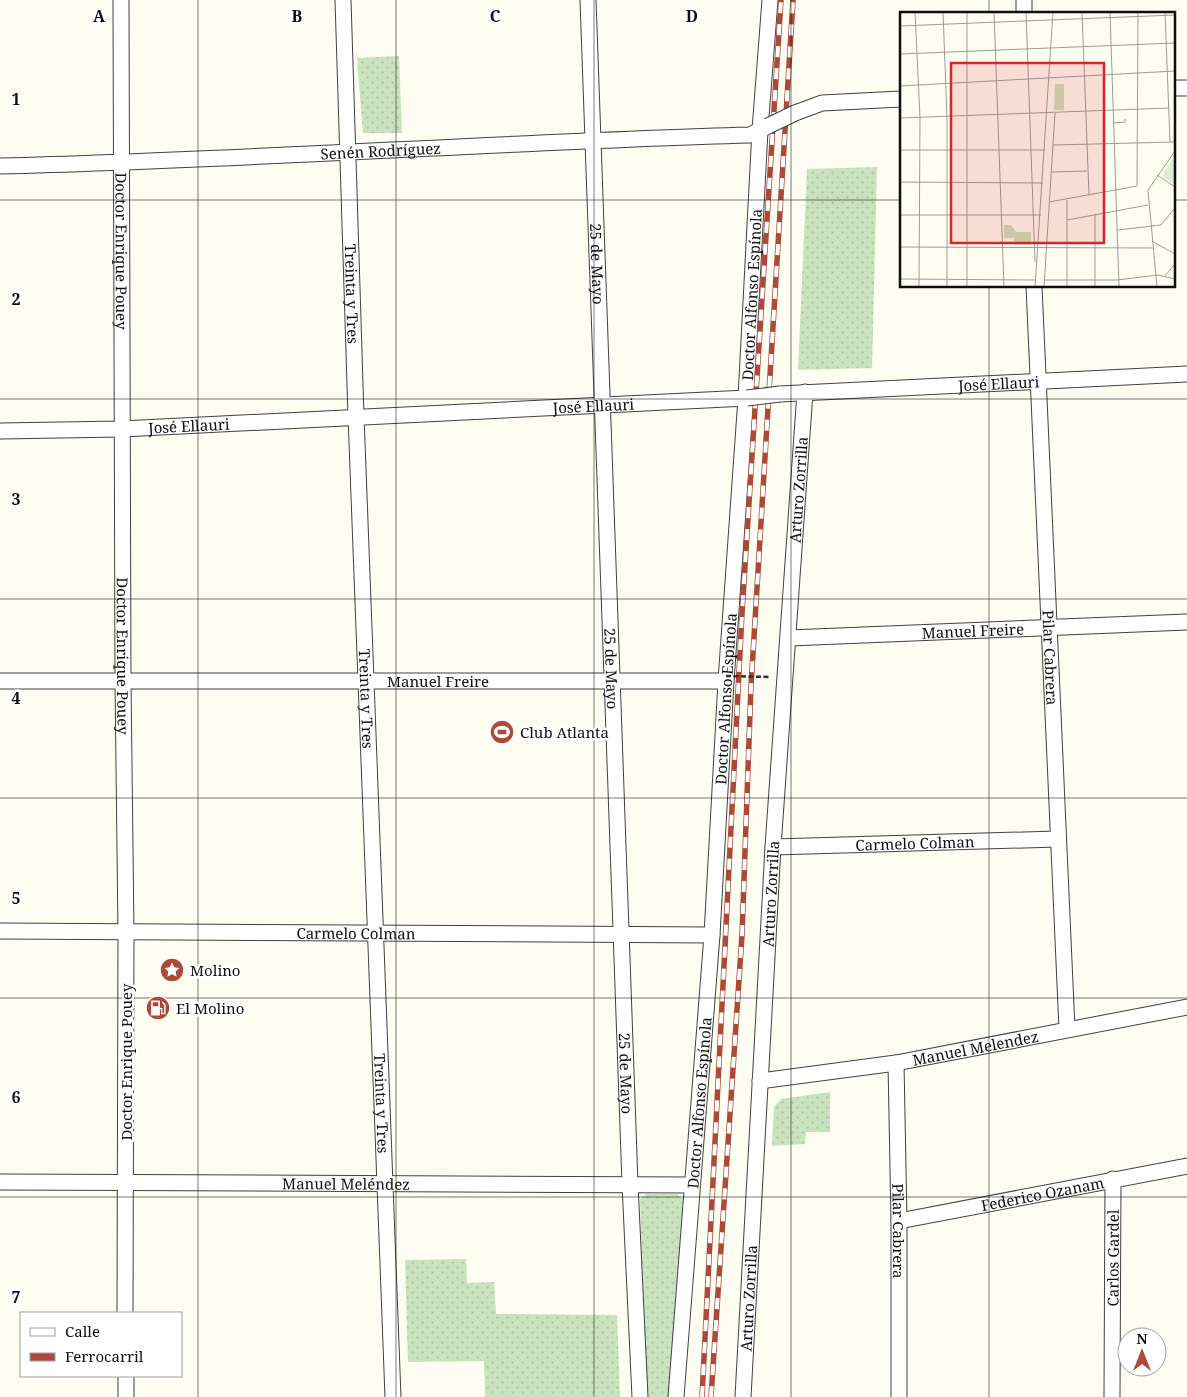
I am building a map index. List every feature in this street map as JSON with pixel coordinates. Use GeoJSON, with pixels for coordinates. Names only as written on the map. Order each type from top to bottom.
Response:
{"type":"FeatureCollection","features":[{"type":"Feature","properties":{"kind":"street","name":"Doctor Enrique Pouey"},"geometry":{"type":"LineString","coordinates":[[121,0],[122,681],[126,933],[125,1312]]}},
{"type":"Feature","properties":{"kind":"street","name":"Treinta y Tres"},"geometry":{"type":"LineString","coordinates":[[343,0],[356,416],[393,1397]]}},
{"type":"Feature","properties":{"kind":"street","name":"25 de Mayo"},"geometry":{"type":"LineString","coordinates":[[588,0],[604,405],[630,1184],[640,1397]]}},
{"type":"Feature","properties":{"kind":"street","name":"Doctor Alfonso Espínola"},"geometry":{"type":"LineString","coordinates":[[676,1397],[712,935],[726,678],[764,128],[770,0]]}},
{"type":"Feature","properties":{"kind":"street"},"geometry":{"type":"LineString","coordinates":[[1174,88],[1187,88]]}},
{"type":"Feature","properties":{"kind":"street","name":"Senén Rodríguez"},"geometry":{"type":"LineString","coordinates":[[0,166],[122,163],[593,139],[750,135],[795,113],[822,103],[900,99]]}},
{"type":"Feature","properties":{"kind":"street","name":"Pilar Cabrera"},"geometry":{"type":"LineString","coordinates":[[1034,288],[1057,839],[1067,1029]]}},
{"type":"Feature","properties":{"kind":"street","name":"José Ellauri"},"geometry":{"type":"LineString","coordinates":[[0,431],[121,429],[746,398],[805,392],[1187,374]]}},
{"type":"Feature","properties":{"kind":"street","name":"Arturo Zorrilla"},"geometry":{"type":"LineString","coordinates":[[743,1397],[773,847],[805,392]]}},
{"type":"Feature","properties":{"kind":"street","name":"Manuel Freire"},"geometry":{"type":"LineString","coordinates":[[789,638],[1048,626],[1187,622]]}},
{"type":"Feature","properties":{"kind":"street","name":"Manuel Freire"},"geometry":{"type":"LineString","coordinates":[[0,681],[613,681],[726,678]]}},
{"type":"Feature","properties":{"kind":"street","name":"Carmelo Colman"},"geometry":{"type":"LineString","coordinates":[[773,847],[1057,839]]}},
{"type":"Feature","properties":{"kind":"street","name":"Carmelo Colman"},"geometry":{"type":"LineString","coordinates":[[0,931],[712,935]]}},
{"type":"Feature","properties":{"kind":"street","name":"Manuel Melendez"},"geometry":{"type":"LineString","coordinates":[[760,1080],[896,1064],[1067,1029],[1187,1008]]}},
{"type":"Feature","properties":{"kind":"street","name":"Pilar Cabrera"},"geometry":{"type":"LineString","coordinates":[[896,1064],[899,1221],[899,1397]]}},
{"type":"Feature","properties":{"kind":"street","name":"Federico Ozanam"},"geometry":{"type":"LineString","coordinates":[[899,1221],[1113,1178],[1187,1166]]}},
{"type":"Feature","properties":{"kind":"street","name":"Carlos Gardel"},"geometry":{"type":"LineString","coordinates":[[1112,1397],[1113,1178]]}},
{"type":"Feature","properties":{"kind":"street","name":"Manuel Meléndez"},"geometry":{"type":"LineString","coordinates":[[0,1182],[692,1185]]}},
{"type":"Feature","properties":{"kind":"street"},"geometry":{"type":"LineString","coordinates":[[126,1377],[126,1397]]}},
{"type":"Feature","properties":{"kind":"path"},"geometry":{"type":"LineString","coordinates":[[726,678],[770,677]]}},
{"type":"Feature","properties":{"kind":"green space"},"geometry":{"type":"Polygon","coordinates":[[[399,56],[402,133],[363,133],[357,58],[399,56]]]}},
{"type":"Feature","properties":{"kind":"green space"},"geometry":{"type":"Polygon","coordinates":[[[877,167],[872,368],[798,370],[807,169],[877,167]]]}},
{"type":"Feature","properties":{"kind":"green space"},"geometry":{"type":"Polygon","coordinates":[[[830,1092],[830,1132],[806,1132],[805,1144],[772,1146],[774,1107],[781,1099],[830,1092]]]}},
{"type":"Feature","properties":{"kind":"green space"},"geometry":{"type":"Polygon","coordinates":[[[646,1194],[677,1194],[683,1199],[670,1397],[646,1397],[640,1199],[646,1194]]]}},
{"type":"Feature","properties":{"kind":"green space"},"geometry":{"type":"Polygon","coordinates":[[[466,1259],[467,1283],[494,1282],[496,1314],[617,1315],[620,1397],[485,1397],[484,1361],[408,1362],[405,1260],[466,1259]]]}},
{"type":"Feature","properties":{"kind":"railway"},"geometry":{"type":"LineString","coordinates":[[702,1397],[742,613],[781,0]]}},
{"type":"Feature","properties":{"kind":"railway"},"geometry":{"type":"LineString","coordinates":[[711,1397],[742,935],[751,686],[793,0]]}},
{"type":"Feature","properties":{"kind":"place","name":"Club Atlanta"},"geometry":{"type":"Point","coordinates":[502,732]}},
{"type":"Feature","properties":{"kind":"place","name":"Molino"},"geometry":{"type":"Point","coordinates":[172,970]}},
{"type":"Feature","properties":{"kind":"place","name":"El Molino"},"geometry":{"type":"Point","coordinates":[158,1008]}}]}
